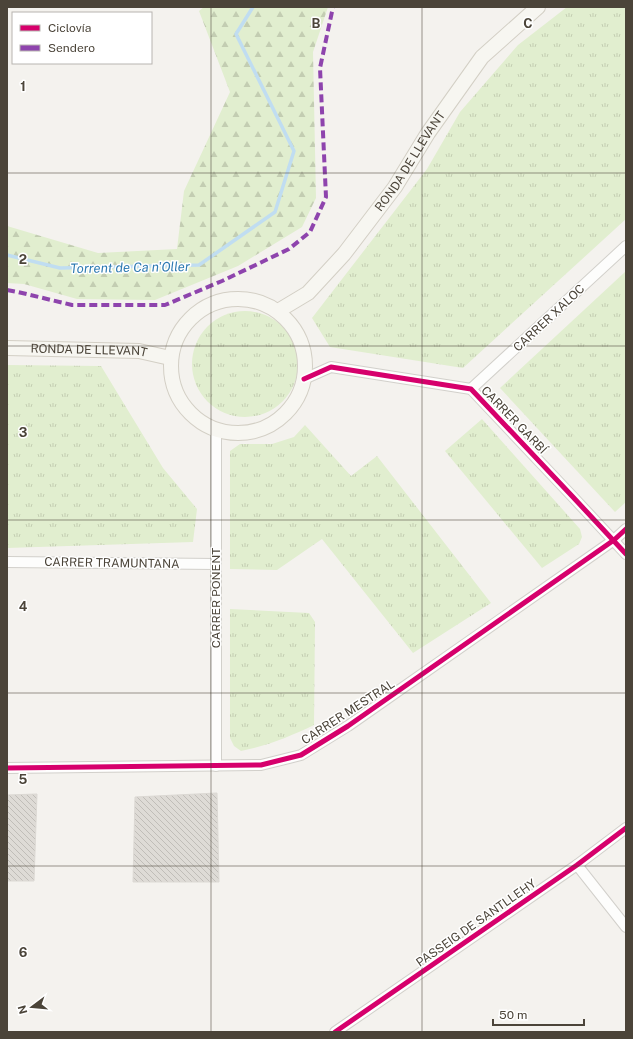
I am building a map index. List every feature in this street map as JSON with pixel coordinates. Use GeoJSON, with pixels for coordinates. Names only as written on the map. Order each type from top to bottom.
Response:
{"type":"FeatureCollection","features":[{"type":"Feature","properties":{"kind":"main road","name":"RONDA DE LLEVANT"},"geometry":{"type":"LineString","coordinates":[[278,311],[308,293],[344,254],[395,187],[428,133],[482,57],[538,7]]}},
{"type":"Feature","properties":{"kind":"main road"},"geometry":{"type":"LineString","coordinates":[[226,299],[261,302],[278,311],[294,329],[305,356],[304,380],[301,392],[288,412],[275,423],[254,432],[239,434],[216,431],[196,420],[180,402],[172,382],[170,358],[173,345],[184,324],[204,307],[226,299]]}},
{"type":"Feature","properties":{"kind":"main road","name":"RONDA DE LLEVANT"},"geometry":{"type":"LineString","coordinates":[[7,348],[139,351],[170,358]]}},
{"type":"Feature","properties":{"kind":"street","name":"CARRER XALOC"},"geometry":{"type":"LineString","coordinates":[[471,389],[626,246]]}},
{"type":"Feature","properties":{"kind":"street","name":"CARRER GARBÍ"},"geometry":{"type":"LineString","coordinates":[[304,380],[331,367],[471,389],[626,554]]}},
{"type":"Feature","properties":{"kind":"street","name":"CARRER PONENT"},"geometry":{"type":"LineString","coordinates":[[216,431],[216,766]]}},
{"type":"Feature","properties":{"kind":"street","name":"CARRER MESTRAL"},"geometry":{"type":"LineString","coordinates":[[7,768],[261,765],[301,755],[348,726],[614,540],[626,529]]}},
{"type":"Feature","properties":{"kind":"street","name":"CARRER TRAMUNTANA"},"geometry":{"type":"LineString","coordinates":[[7,562],[216,564]]}},
{"type":"Feature","properties":{"kind":"street","name":"PASSEIG DE SANTLLEHY"},"geometry":{"type":"LineString","coordinates":[[334,1032],[577,865],[626,828]]}},
{"type":"Feature","properties":{"kind":"street"},"geometry":{"type":"LineString","coordinates":[[577,865],[626,927]]}},
{"type":"Feature","properties":{"kind":"green space"},"geometry":{"type":"Polygon","coordinates":[[[204,7],[328,7],[313,52],[316,198],[302,227],[238,266],[155,300],[77,299],[24,284],[7,283],[7,226],[98,253],[177,249],[184,191],[230,92],[199,11],[204,7]]]}},
{"type":"Feature","properties":{"kind":"green space"},"geometry":{"type":"Polygon","coordinates":[[[567,7],[626,7],[626,219],[463,368],[330,347],[312,318],[427,169],[460,112],[518,45],[567,7]]]}},
{"type":"Feature","properties":{"kind":"green space"},"geometry":{"type":"Polygon","coordinates":[[[626,271],[626,502],[615,512],[500,388],[626,271]]]}},
{"type":"Feature","properties":{"kind":"green space"},"geometry":{"type":"Polygon","coordinates":[[[245,311],[265,315],[282,327],[294,344],[298,364],[294,384],[282,401],[265,413],[245,417],[225,413],[208,401],[196,384],[192,364],[196,344],[208,327],[225,315],[245,311]]]}},
{"type":"Feature","properties":{"kind":"green space"},"geometry":{"type":"Polygon","coordinates":[[[7,365],[101,366],[163,468],[197,509],[193,542],[7,548],[7,365]]]}},
{"type":"Feature","properties":{"kind":"green space"},"geometry":{"type":"Polygon","coordinates":[[[482,419],[580,529],[582,537],[579,544],[542,568],[445,451],[482,419]]]}},
{"type":"Feature","properties":{"kind":"green space"},"geometry":{"type":"Polygon","coordinates":[[[305,425],[351,476],[377,456],[491,603],[413,653],[322,539],[277,570],[230,569],[230,451],[240,444],[272,444],[294,437],[305,425]]]}},
{"type":"Feature","properties":{"kind":"green space"},"geometry":{"type":"Polygon","coordinates":[[[230,609],[309,613],[315,622],[314,725],[279,740],[251,749],[241,751],[234,746],[230,738],[230,609]]]}},
{"type":"Feature","properties":{"kind":"building"},"geometry":{"type":"Polygon","coordinates":[[[217,793],[219,882],[133,882],[135,797],[217,793]]]}},
{"type":"Feature","properties":{"kind":"building"},"geometry":{"type":"Polygon","coordinates":[[[37,794],[34,881],[7,881],[7,795],[37,794]]]}},
{"type":"Feature","properties":{"kind":"waterway","name":"Torrent de Ca n'Oller"},"geometry":{"type":"LineString","coordinates":[[7,255],[60,268],[199,265],[275,212],[294,151],[236,34],[253,7]]}},
{"type":"Feature","properties":{"kind":"marked path"},"geometry":{"type":"LineString","coordinates":[[7,290],[72,305],[165,305],[222,281],[289,249],[310,232],[326,197],[320,68],[333,7]]}},
{"type":"Feature","properties":{"kind":"cycle path"},"geometry":{"type":"LineString","coordinates":[[304,379],[331,367],[471,389],[626,554]]}},
{"type":"Feature","properties":{"kind":"cycle path"},"geometry":{"type":"LineString","coordinates":[[7,768],[261,765],[301,755],[348,726],[614,540],[626,529]]}},
{"type":"Feature","properties":{"kind":"cycle path"},"geometry":{"type":"LineString","coordinates":[[335,1032],[577,865],[626,828]]}}]}
